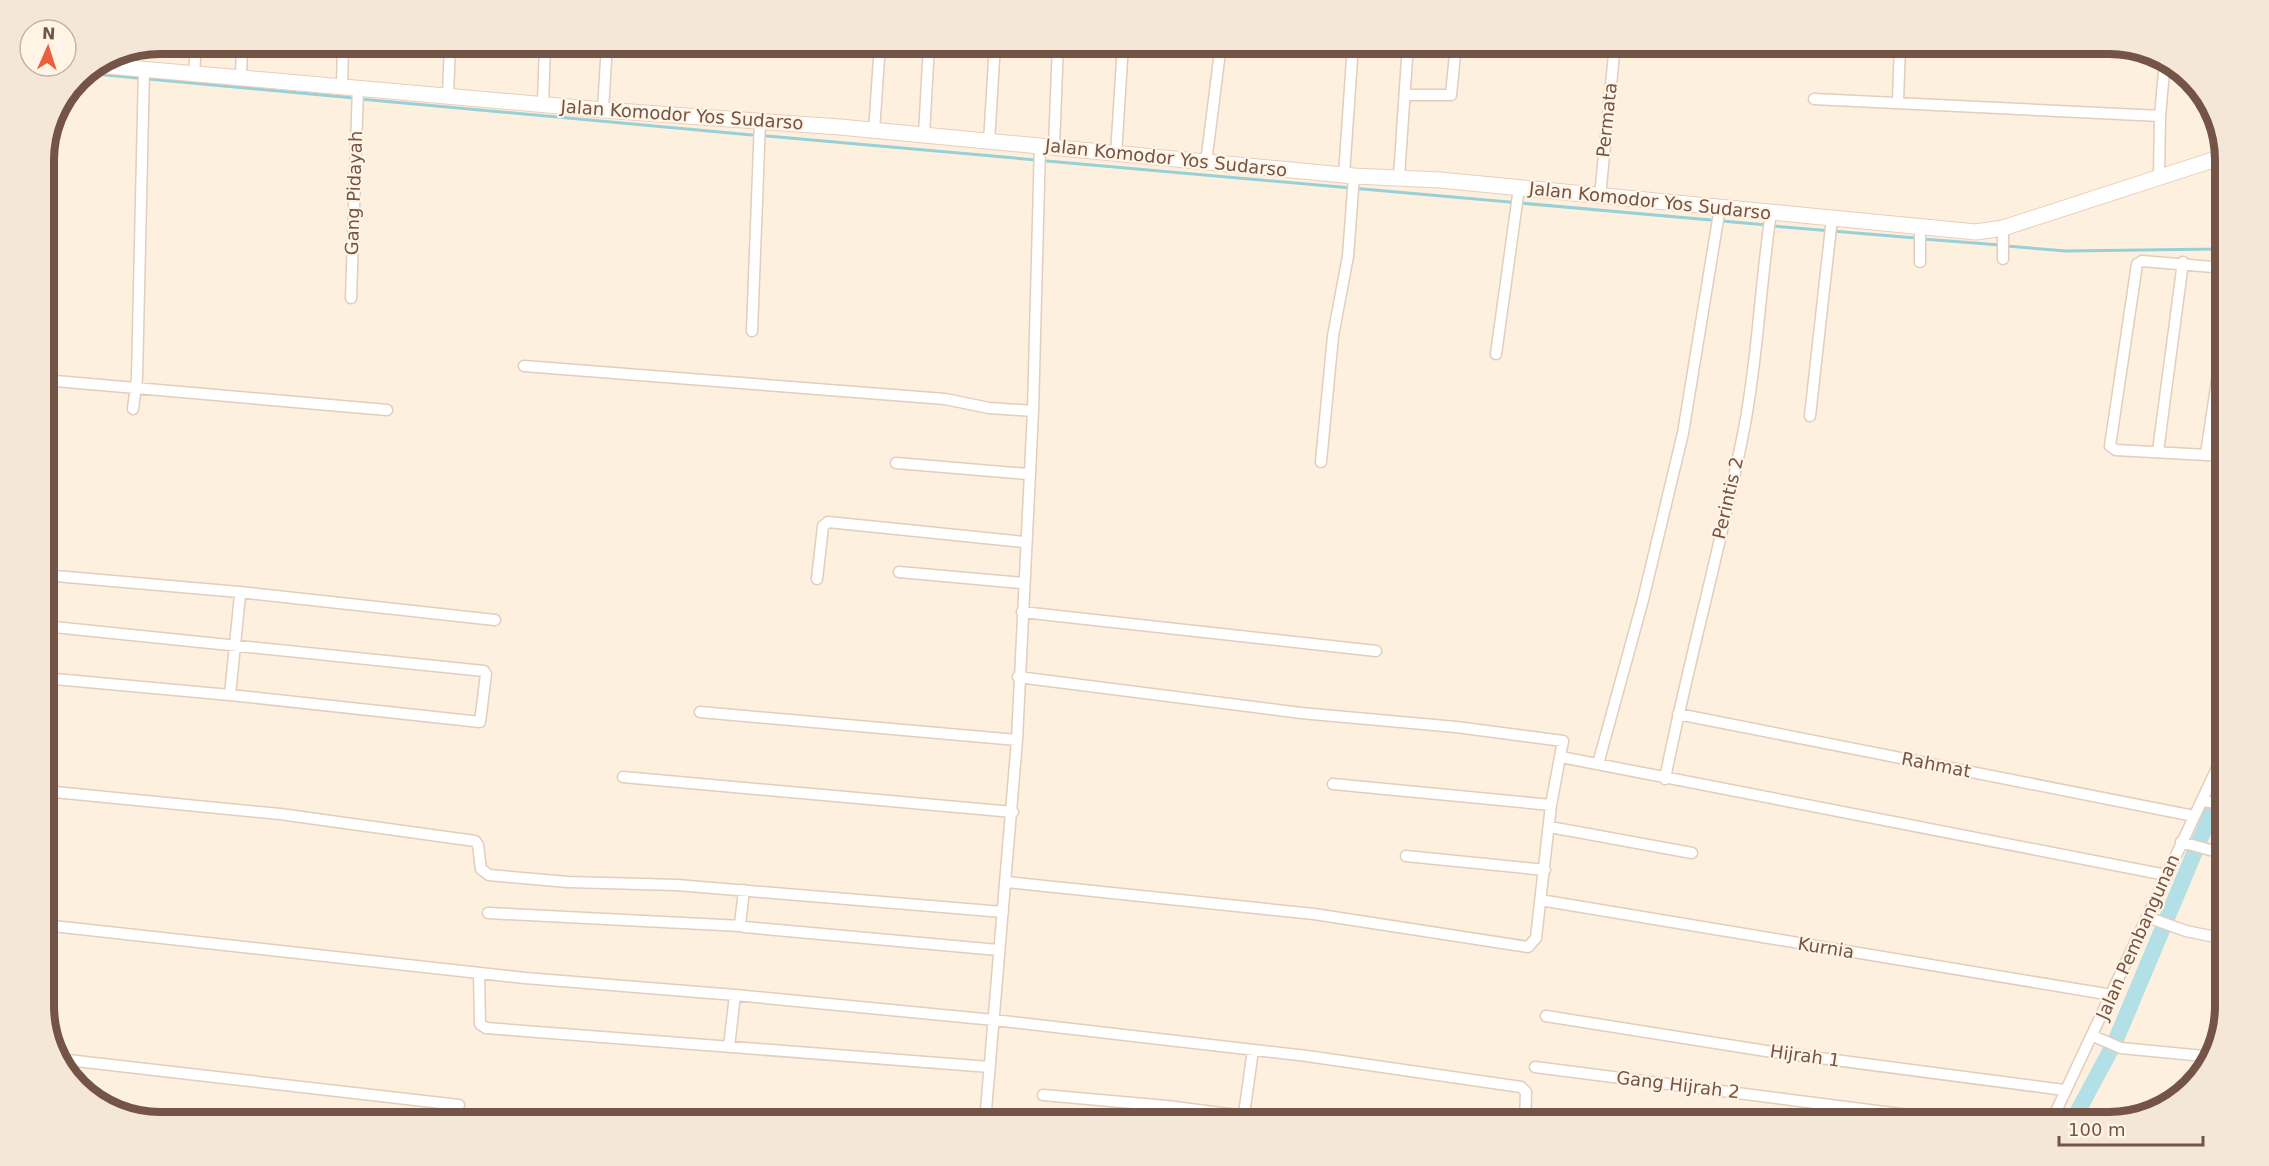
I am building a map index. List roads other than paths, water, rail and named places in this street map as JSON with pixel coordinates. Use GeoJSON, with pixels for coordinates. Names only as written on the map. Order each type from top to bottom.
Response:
{"type":"FeatureCollection","features":[{"type":"Feature","properties":{"kind":"street"},"geometry":{"type":"LineString","coordinates":[[194,74],[195,54]]}},
{"type":"Feature","properties":{"kind":"street"},"geometry":{"type":"LineString","coordinates":[[241,78],[242,54]]}},
{"type":"Feature","properties":{"kind":"street"},"geometry":{"type":"LineString","coordinates":[[342,86],[343,54]]}},
{"type":"Feature","properties":{"kind":"street"},"geometry":{"type":"LineString","coordinates":[[448,95],[450,54]]}},
{"type":"Feature","properties":{"kind":"street"},"geometry":{"type":"LineString","coordinates":[[543,105],[544,54]]}},
{"type":"Feature","properties":{"kind":"street"},"geometry":{"type":"LineString","coordinates":[[603,110],[606,54]]}},
{"type":"Feature","properties":{"kind":"street"},"geometry":{"type":"LineString","coordinates":[[874,131],[879,54]]}},
{"type":"Feature","properties":{"kind":"street"},"geometry":{"type":"LineString","coordinates":[[924,135],[928,54]]}},
{"type":"Feature","properties":{"kind":"street"},"geometry":{"type":"LineString","coordinates":[[989,142],[994,54]]}},
{"type":"Feature","properties":{"kind":"street"},"geometry":{"type":"LineString","coordinates":[[986,1112],[998,950],[1007,882],[1017,740],[1022,583],[1033,411],[1039,174],[1057,54]]}},
{"type":"Feature","properties":{"kind":"street"},"geometry":{"type":"LineString","coordinates":[[1116,155],[1122,54]]}},
{"type":"Feature","properties":{"kind":"street"},"geometry":{"type":"LineString","coordinates":[[1206,163],[1220,54]]}},
{"type":"Feature","properties":{"kind":"street"},"geometry":{"type":"LineString","coordinates":[[1321,462],[1333,336],[1348,256],[1352,200],[1350,178],[1353,54]]}},
{"type":"Feature","properties":{"kind":"street"},"geometry":{"type":"LineString","coordinates":[[1398,177],[1407,54]]}},
{"type":"Feature","properties":{"kind":"street"},"geometry":{"type":"LineString","coordinates":[[1405,95],[1451,95],[1455,54]]}},
{"type":"Feature","properties":{"kind":"street","name":"Permata"},"geometry":{"type":"LineString","coordinates":[[1600,196],[1614,54]]}},
{"type":"Feature","properties":{"kind":"street"},"geometry":{"type":"LineString","coordinates":[[1898,102],[1900,54]]}},
{"type":"Feature","properties":{"kind":"street","name":"Jalan Komodor Yos Sudarso"},"geometry":{"type":"LineString","coordinates":[[110,67],[342,86],[358,91],[448,95],[543,105],[924,135],[1044,149],[1350,178],[1398,177],[1518,193],[1600,196],[1719,212],[1832,223],[2003,234],[2158,176],[2215,159]]}},
{"type":"Feature","properties":{"kind":"street"},"geometry":{"type":"LineString","coordinates":[[2158,176],[2164,70]]}},
{"type":"Feature","properties":{"kind":"street"},"geometry":{"type":"LineString","coordinates":[[133,409],[144,71]]}},
{"type":"Feature","properties":{"kind":"street","name":"Gang Pidayah"},"geometry":{"type":"LineString","coordinates":[[351,298],[358,91]]}},
{"type":"Feature","properties":{"kind":"street"},"geometry":{"type":"LineString","coordinates":[[1814,99],[2160,116]]}},
{"type":"Feature","properties":{"kind":"street"},"geometry":{"type":"LineString","coordinates":[[752,331],[760,121]]}},
{"type":"Feature","properties":{"kind":"street"},"geometry":{"type":"LineString","coordinates":[[1496,354],[1518,193]]}},
{"type":"Feature","properties":{"kind":"street"},"geometry":{"type":"LineString","coordinates":[[1598,764],[1646,589],[1683,433],[1719,212]]}},
{"type":"Feature","properties":{"kind":"street","name":"Perintis 2"},"geometry":{"type":"LineString","coordinates":[[1665,779],[1744,430],[1771,217]]}},
{"type":"Feature","properties":{"kind":"street"},"geometry":{"type":"LineString","coordinates":[[1810,416],[1832,223]]}},
{"type":"Feature","properties":{"kind":"street"},"geometry":{"type":"LineString","coordinates":[[1920,229],[1920,262]]}},
{"type":"Feature","properties":{"kind":"street"},"geometry":{"type":"LineString","coordinates":[[2003,234],[2003,255]]}},
{"type":"Feature","properties":{"kind":"street"},"geometry":{"type":"LineString","coordinates":[[2215,267],[2183,262],[2142,261],[2137,264],[2110,446],[2116,450],[2215,455]]}},
{"type":"Feature","properties":{"kind":"street"},"geometry":{"type":"LineString","coordinates":[[2158,451],[2183,262]]}},
{"type":"Feature","properties":{"kind":"street"},"geometry":{"type":"LineString","coordinates":[[524,366],[945,399],[989,408],[1033,411]]}},
{"type":"Feature","properties":{"kind":"street"},"geometry":{"type":"LineString","coordinates":[[54,381],[387,410]]}},
{"type":"Feature","properties":{"kind":"street"},"geometry":{"type":"LineString","coordinates":[[2206,454],[2215,394]]}},
{"type":"Feature","properties":{"kind":"street"},"geometry":{"type":"LineString","coordinates":[[896,463],[1028,474]]}},
{"type":"Feature","properties":{"kind":"street"},"geometry":{"type":"LineString","coordinates":[[818,579],[823,526],[828,522],[1024,542]]}},
{"type":"Feature","properties":{"kind":"street"},"geometry":{"type":"LineString","coordinates":[[899,572],[1022,583]]}},
{"type":"Feature","properties":{"kind":"street"},"geometry":{"type":"LineString","coordinates":[[54,576],[239,592],[495,620]]}},
{"type":"Feature","properties":{"kind":"street"},"geometry":{"type":"LineString","coordinates":[[230,696],[239,592]]}},
{"type":"Feature","properties":{"kind":"street"},"geometry":{"type":"LineString","coordinates":[[1022,612],[1376,651]]}},
{"type":"Feature","properties":{"kind":"street"},"geometry":{"type":"LineString","coordinates":[[54,627],[482,671],[486,674],[478,723],[54,679]]}},
{"type":"Feature","properties":{"kind":"street"},"geometry":{"type":"LineString","coordinates":[[1007,882],[1314,914],[1528,947],[1536,938],[1551,805],[1563,741],[1456,727],[1301,713],[1018,677]]}},
{"type":"Feature","properties":{"kind":"street"},"geometry":{"type":"LineString","coordinates":[[700,712],[1017,740]]}},
{"type":"Feature","properties":{"kind":"street","name":"Rahmat"},"geometry":{"type":"LineString","coordinates":[[1678,714],[2194,816]]}},
{"type":"Feature","properties":{"kind":"street"},"geometry":{"type":"LineString","coordinates":[[1561,757],[2166,875]]}},
{"type":"Feature","properties":{"kind":"street"},"geometry":{"type":"LineString","coordinates":[[623,777],[1012,812]]}},
{"type":"Feature","properties":{"kind":"street","name":"Jalan Pembangunan"},"geometry":{"type":"LineString","coordinates":[[2055,1112],[2064,1090],[2097,1039],[2112,995],[2152,919],[2166,875],[2185,842],[2194,816],[2206,801],[2215,777]]}},
{"type":"Feature","properties":{"kind":"street"},"geometry":{"type":"LineString","coordinates":[[1333,784],[1551,805]]}},
{"type":"Feature","properties":{"kind":"street"},"geometry":{"type":"LineString","coordinates":[[54,792],[280,814],[475,841],[478,845],[481,869],[489,875],[568,882],[677,885],[1003,912]]}},
{"type":"Feature","properties":{"kind":"street"},"geometry":{"type":"LineString","coordinates":[[2206,801],[2215,802]]}},
{"type":"Feature","properties":{"kind":"street"},"geometry":{"type":"LineString","coordinates":[[1550,827],[1692,853]]}},
{"type":"Feature","properties":{"kind":"street"},"geometry":{"type":"LineString","coordinates":[[2185,842],[2215,850]]}},
{"type":"Feature","properties":{"kind":"street"},"geometry":{"type":"LineString","coordinates":[[1406,856],[1545,870]]}},
{"type":"Feature","properties":{"kind":"street"},"geometry":{"type":"LineString","coordinates":[[741,926],[744,890]]}},
{"type":"Feature","properties":{"kind":"street","name":"Kurnia"},"geometry":{"type":"LineString","coordinates":[[1540,900],[2112,995]]}},
{"type":"Feature","properties":{"kind":"street"},"geometry":{"type":"LineString","coordinates":[[488,913],[741,926],[998,950]]}},
{"type":"Feature","properties":{"kind":"street"},"geometry":{"type":"LineString","coordinates":[[2152,919],[2215,936]]}},
{"type":"Feature","properties":{"kind":"street"},"geometry":{"type":"LineString","coordinates":[[54,926],[479,973],[735,994],[994,1020],[1253,1050],[1521,1087],[1526,1092],[1525,1112]]}},
{"type":"Feature","properties":{"kind":"street"},"geometry":{"type":"LineString","coordinates":[[479,973],[480,1024],[486,1028],[990,1067]]}},
{"type":"Feature","properties":{"kind":"street"},"geometry":{"type":"LineString","coordinates":[[729,1047],[735,994]]}},
{"type":"Feature","properties":{"kind":"street","name":"Hijrah 1"},"geometry":{"type":"LineString","coordinates":[[1546,1016],[1766,1051],[2064,1090]]}},
{"type":"Feature","properties":{"kind":"street"},"geometry":{"type":"LineString","coordinates":[[2097,1039],[2121,1048],[2202,1056]]}},
{"type":"Feature","properties":{"kind":"street"},"geometry":{"type":"LineString","coordinates":[[1244,1112],[1253,1050]]}},
{"type":"Feature","properties":{"kind":"street"},"geometry":{"type":"LineString","coordinates":[[69,1060],[459,1105]]}},
{"type":"Feature","properties":{"kind":"street","name":"Gang Hijrah 2"},"geometry":{"type":"LineString","coordinates":[[1535,1067],[1885,1112]]}},
{"type":"Feature","properties":{"kind":"street"},"geometry":{"type":"LineString","coordinates":[[1043,1095],[1223,1112]]}},
{"type":"Feature","properties":{"kind":"waterway"},"geometry":{"type":"LineString","coordinates":[[98,74],[354,98]]}},
{"type":"Feature","properties":{"kind":"waterway"},"geometry":{"type":"LineString","coordinates":[[360,99],[752,135]]}},
{"type":"Feature","properties":{"kind":"waterway"},"geometry":{"type":"LineString","coordinates":[[767,136],[1767,225]]}},
{"type":"Feature","properties":{"kind":"waterway"},"geometry":{"type":"LineString","coordinates":[[1773,226],[1916,238]]}},
{"type":"Feature","properties":{"kind":"waterway"},"geometry":{"type":"LineString","coordinates":[[1923,239],[2000,245]]}},
{"type":"Feature","properties":{"kind":"waterway"},"geometry":{"type":"LineString","coordinates":[[2006,246],[2066,251],[2215,249]]}},
{"type":"Feature","properties":{"kind":"waterway"},"geometry":{"type":"LineString","coordinates":[[2077,1112],[2115,1042],[2215,804]]}}]}
